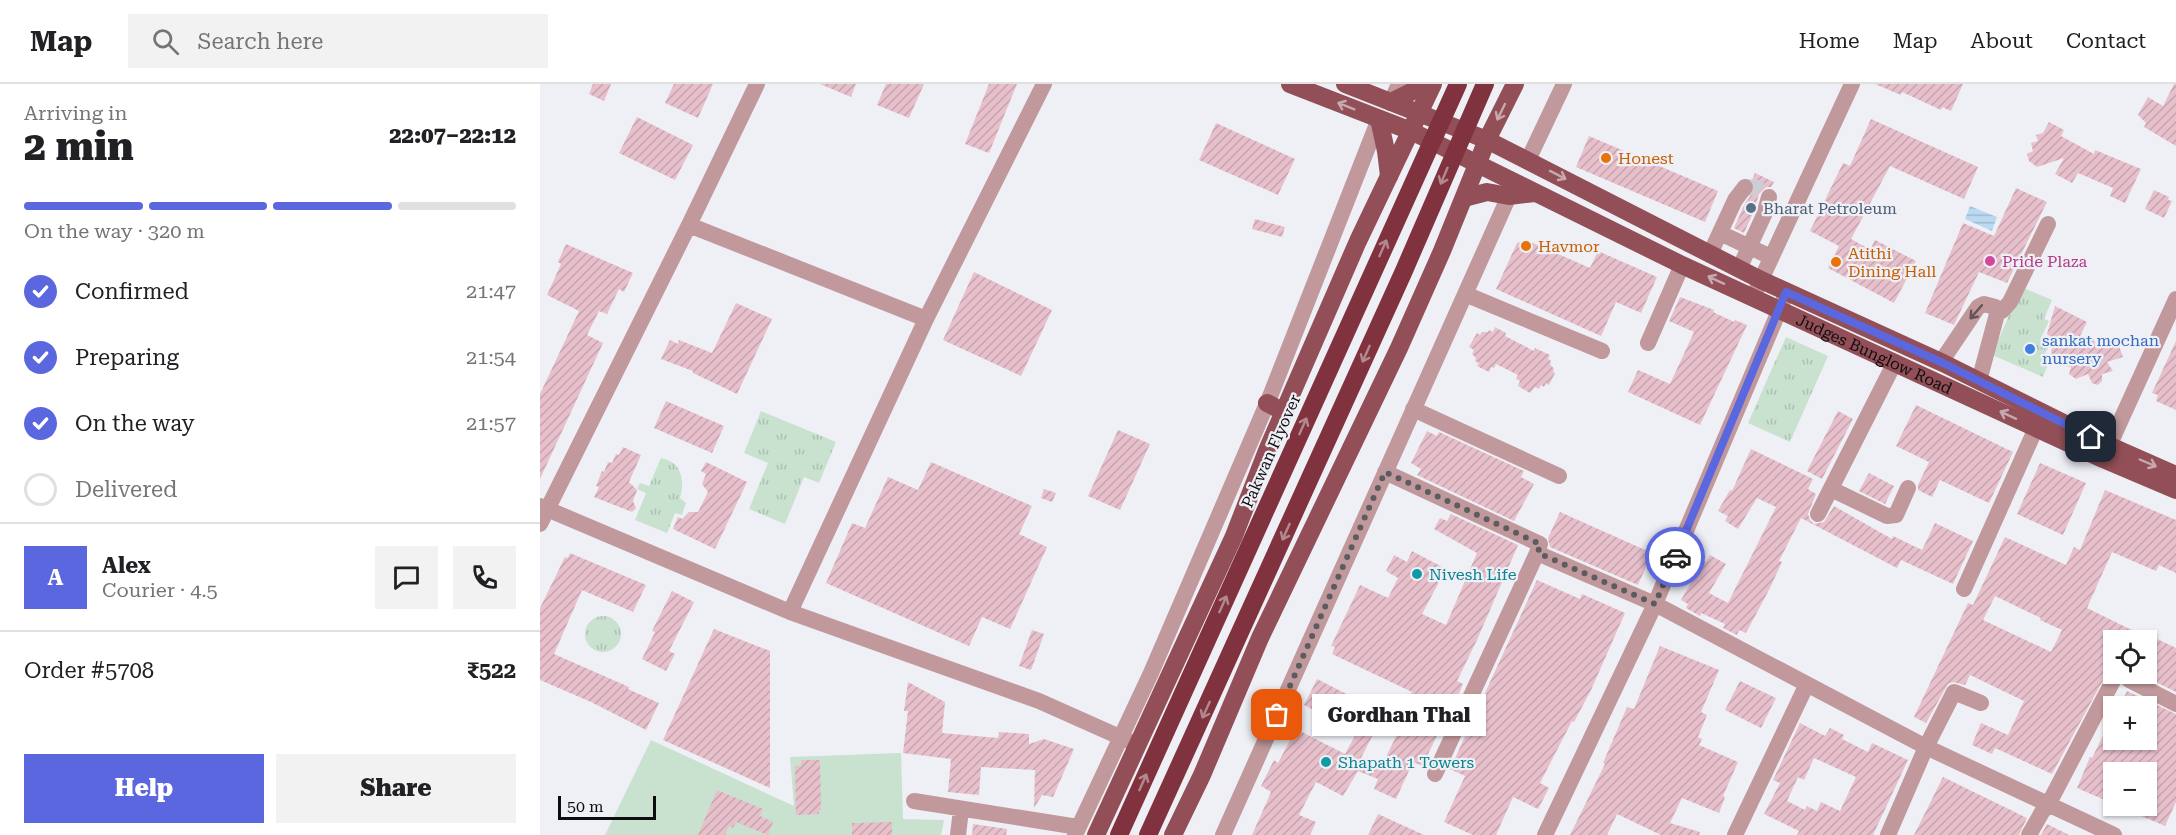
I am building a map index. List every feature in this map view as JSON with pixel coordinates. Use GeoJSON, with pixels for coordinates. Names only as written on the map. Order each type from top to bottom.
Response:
{"type":"FeatureCollection","features":[{"type":"Feature","properties":{"kind":"highway","name":"Pakwan Flyover"},"geometry":{"type":"LineString","coordinates":[[1119,835],[1458,84]]}},
{"type":"Feature","properties":{"kind":"highway"},"geometry":{"type":"LineString","coordinates":[[1149,835],[1379,327],[1485,84]]}},
{"type":"Feature","properties":{"kind":"main road","name":"Judges Bunglow Road"},"geometry":{"type":"LineString","coordinates":[[1290,84],[1411,131],[1682,265],[1757,289],[1941,362],[2176,490]]}},
{"type":"Feature","properties":{"kind":"main road","name":"Judges Bunglow Road"},"geometry":{"type":"LineString","coordinates":[[1345,84],[1419,111],[1528,159],[1739,269],[1757,289]]}},
{"type":"Feature","properties":{"kind":"main road"},"geometry":{"type":"LineString","coordinates":[[1391,102],[1427,84]]}},
{"type":"Feature","properties":{"kind":"main road"},"geometry":{"type":"LineString","coordinates":[[1096,835],[1234,536],[1284,412],[1358,241],[1433,84]]}},
{"type":"Feature","properties":{"kind":"main road"},"geometry":{"type":"LineString","coordinates":[[1173,835],[1202,775],[1260,638],[1399,348],[1487,140],[1515,84]]}},
{"type":"Feature","properties":{"kind":"main road"},"geometry":{"type":"LineString","coordinates":[[1379,119],[1389,176]]}},
{"type":"Feature","properties":{"kind":"main road"},"geometry":{"type":"LineString","coordinates":[[1464,198],[1487,192],[1509,196],[1535,193]]}},
{"type":"Feature","properties":{"kind":"main road","name":"Judges Bunglow Road"},"geometry":{"type":"LineString","coordinates":[[1783,300],[1894,362],[2036,428],[2176,475]]}},
{"type":"Feature","properties":{"kind":"main road"},"geometry":{"type":"LineString","coordinates":[[1267,403],[1284,412]]}},
{"type":"Feature","properties":{"kind":"street"},"geometry":{"type":"LineString","coordinates":[[540,524],[544,507],[690,225],[757,84]]}},
{"type":"Feature","properties":{"kind":"street"},"geometry":{"type":"LineString","coordinates":[[790,612],[926,319],[1044,84]]}},
{"type":"Feature","properties":{"kind":"street"},"geometry":{"type":"LineString","coordinates":[[1391,102],[1399,84]]}},
{"type":"Feature","properties":{"kind":"street"},"geometry":{"type":"LineString","coordinates":[[1528,159],[1564,84]]}},
{"type":"Feature","properties":{"kind":"street"},"geometry":{"type":"LineString","coordinates":[[1757,289],[1852,84]]}},
{"type":"Feature","properties":{"kind":"street"},"geometry":{"type":"LineString","coordinates":[[914,801],[1076,831],[1151,673],[1267,403],[1379,119]]}},
{"type":"Feature","properties":{"kind":"street"},"geometry":{"type":"LineString","coordinates":[[1710,254],[1735,200],[1744,187]]}},
{"type":"Feature","properties":{"kind":"street"},"geometry":{"type":"LineString","coordinates":[[1223,835],[1509,196]]}},
{"type":"Feature","properties":{"kind":"street"},"geometry":{"type":"LineString","coordinates":[[1739,269],[1764,215],[1769,197]]}},
{"type":"Feature","properties":{"kind":"street"},"geometry":{"type":"LineString","coordinates":[[1941,362],[1978,307],[1987,304],[1997,310],[2002,311],[2006,308],[2048,224]]}},
{"type":"Feature","properties":{"kind":"street"},"geometry":{"type":"LineString","coordinates":[[690,225],[926,319]]}},
{"type":"Feature","properties":{"kind":"street"},"geometry":{"type":"LineString","coordinates":[[1720,233],[1771,257]]}},
{"type":"Feature","properties":{"kind":"street"},"geometry":{"type":"LineString","coordinates":[[1648,343],[1682,265]]}},
{"type":"Feature","properties":{"kind":"street"},"geometry":{"type":"LineString","coordinates":[[1465,294],[1602,351]]}},
{"type":"Feature","properties":{"kind":"street"},"geometry":{"type":"LineString","coordinates":[[2107,453],[2176,299]]}},
{"type":"Feature","properties":{"kind":"street"},"geometry":{"type":"LineString","coordinates":[[1545,835],[1655,604],[1783,300]]}},
{"type":"Feature","properties":{"kind":"street"},"geometry":{"type":"LineString","coordinates":[[1979,381],[1997,310]]}},
{"type":"Feature","properties":{"kind":"street"},"geometry":{"type":"LineString","coordinates":[[1818,514],[1894,362]]}},
{"type":"Feature","properties":{"kind":"street"},"geometry":{"type":"LineString","coordinates":[[1413,409],[1559,476]]}},
{"type":"Feature","properties":{"kind":"street"},"geometry":{"type":"LineString","coordinates":[[1964,589],[2036,428]]}},
{"type":"Feature","properties":{"kind":"street"},"geometry":{"type":"LineString","coordinates":[[1385,472],[1540,544],[1538,553],[1436,774]]}},
{"type":"Feature","properties":{"kind":"street"},"geometry":{"type":"LineString","coordinates":[[1831,489],[1887,516],[1896,515],[1908,488]]}},
{"type":"Feature","properties":{"kind":"street"},"geometry":{"type":"LineString","coordinates":[[544,507],[790,612],[1039,701],[1138,745]]}},
{"type":"Feature","properties":{"kind":"street"},"geometry":{"type":"LineString","coordinates":[[1538,553],[1655,604],[1806,686],[1926,747],[2114,835]]}},
{"type":"Feature","properties":{"kind":"street"},"geometry":{"type":"LineString","coordinates":[[2029,835],[2122,679],[2176,704]]}},
{"type":"Feature","properties":{"kind":"street"},"geometry":{"type":"LineString","coordinates":[[1735,835],[1806,686]]}},
{"type":"Feature","properties":{"kind":"street"},"geometry":{"type":"LineString","coordinates":[[1888,835],[1926,747],[1954,692],[1981,703]]}},
{"type":"Feature","properties":{"kind":"street"},"geometry":{"type":"LineString","coordinates":[[958,835],[961,810]]}},
{"type":"Feature","properties":{"kind":"green space"},"geometry":{"type":"Polygon","coordinates":[[[2021,287],[2052,300],[2044,319],[2049,321],[2040,340],[2050,344],[2044,356],[2050,359],[2043,377],[1992,355],[2021,287]]]}},
{"type":"Feature","properties":{"kind":"green space"},"geometry":{"type":"Polygon","coordinates":[[[1786,337],[1828,356],[1790,442],[1748,423],[1786,337]]]}},
{"type":"Feature","properties":{"kind":"green space"},"geometry":{"type":"Polygon","coordinates":[[[761,411],[836,442],[819,483],[804,477],[785,524],[749,509],[768,463],[744,453],[761,411]]]}},
{"type":"Feature","properties":{"kind":"green space"},"geometry":{"type":"Polygon","coordinates":[[[661,458],[674,463],[678,468],[682,478],[680,498],[686,503],[682,515],[675,513],[667,533],[635,520],[646,493],[637,489],[640,483],[649,486],[661,458]]]}},
{"type":"Feature","properties":{"kind":"green space"},"geometry":{"type":"Polygon","coordinates":[[[603,616],[616,621],[621,634],[616,647],[603,652],[590,647],[585,634],[590,621],[603,616]]]}},
{"type":"Feature","properties":{"kind":"green space"},"geometry":{"type":"Polygon","coordinates":[[[651,740],[794,806],[790,757],[901,753],[903,819],[944,820],[941,835],[605,835],[651,740]]]}},
{"type":"Feature","properties":{"kind":"water"},"geometry":{"type":"Polygon","coordinates":[[[1970,206],[1997,217],[1992,231],[1965,219],[1970,206]]]}},
{"type":"Feature","properties":{"kind":"building"},"geometry":{"type":"Polygon","coordinates":[[[593,84],[611,84],[604,101],[589,94],[593,84]]]}},
{"type":"Feature","properties":{"kind":"building"},"geometry":{"type":"Polygon","coordinates":[[[674,84],[713,84],[698,118],[665,103],[674,84]]]}},
{"type":"Feature","properties":{"kind":"building"},"geometry":{"type":"Polygon","coordinates":[[[820,84],[856,84],[851,97],[820,84]]]}},
{"type":"Feature","properties":{"kind":"building"},"geometry":{"type":"Polygon","coordinates":[[[886,84],[924,84],[909,118],[877,105],[886,84]]]}},
{"type":"Feature","properties":{"kind":"building"},"geometry":{"type":"Polygon","coordinates":[[[989,84],[1017,84],[989,153],[965,144],[989,84]]]}},
{"type":"Feature","properties":{"kind":"building"},"geometry":{"type":"Polygon","coordinates":[[[1875,84],[1963,84],[1951,111],[1942,107],[1941,110],[1902,92],[1901,95],[1875,84]]]}},
{"type":"Feature","properties":{"kind":"building"},"geometry":{"type":"Polygon","coordinates":[[[2176,84],[2176,146],[2144,127],[2146,123],[2138,115],[2148,97],[2163,106],[2176,84]]]}},
{"type":"Feature","properties":{"kind":"building"},"geometry":{"type":"Polygon","coordinates":[[[637,117],[693,145],[675,180],[619,153],[637,117]]]}},
{"type":"Feature","properties":{"kind":"building"},"geometry":{"type":"Polygon","coordinates":[[[1871,119],[1978,167],[1964,199],[1890,166],[1851,239],[1869,249],[1875,240],[1916,261],[1894,303],[1828,268],[1839,246],[1810,231],[1843,163],[1850,166],[1871,119]]]}},
{"type":"Feature","properties":{"kind":"building"},"geometry":{"type":"Polygon","coordinates":[[[2049,122],[2064,130],[2061,136],[2094,154],[2095,150],[2141,169],[2125,203],[2110,196],[2113,188],[2078,173],[2072,183],[2055,174],[2064,158],[2037,167],[2029,161],[2027,154],[2033,151],[2031,143],[2038,141],[2036,135],[2043,133],[2049,122]]]}},
{"type":"Feature","properties":{"kind":"building"},"geometry":{"type":"Polygon","coordinates":[[[1216,123],[1295,159],[1278,195],[1199,160],[1216,123]]]}},
{"type":"Feature","properties":{"kind":"building"},"geometry":{"type":"Polygon","coordinates":[[[1589,136],[1718,191],[1705,222],[1576,167],[1589,136]]]}},
{"type":"Feature","properties":{"kind":"building"},"geometry":{"type":"Polygon","coordinates":[[[1755,173],[1774,182],[1771,187],[1766,187],[1759,194],[1744,233],[1734,228],[1744,205],[1755,189],[1752,180],[1755,173]]]}},
{"type":"Feature","properties":{"kind":"building","name":"Pride Plaza"},"geometry":{"type":"Polygon","coordinates":[[[2016,188],[2047,202],[2007,283],[1979,272],[1954,325],[1925,313],[1963,223],[1994,236],[2016,188]]]}},
{"type":"Feature","properties":{"kind":"building"},"geometry":{"type":"Polygon","coordinates":[[[2154,190],[2169,197],[2168,200],[2172,201],[2164,218],[2145,209],[2154,190]]]}},
{"type":"Feature","properties":{"kind":"building"},"geometry":{"type":"Polygon","coordinates":[[[1255,219],[1285,227],[1282,237],[1252,229],[1255,219]]]}},
{"type":"Feature","properties":{"kind":"building"},"geometry":{"type":"Polygon","coordinates":[[[1526,240],[1590,268],[1598,251],[1657,277],[1641,313],[1616,302],[1601,336],[1496,289],[1517,243],[1526,240]]]}},
{"type":"Feature","properties":{"kind":"building"},"geometry":{"type":"Polygon","coordinates":[[[566,244],[633,273],[624,292],[619,289],[607,314],[599,311],[587,335],[603,343],[540,479],[540,394],[579,311],[547,295],[561,264],[558,262],[566,244]]]}},
{"type":"Feature","properties":{"kind":"building"},"geometry":{"type":"Polygon","coordinates":[[[974,272],[1052,310],[1021,376],[943,340],[974,272]]]}},
{"type":"Feature","properties":{"kind":"building"},"geometry":{"type":"Polygon","coordinates":[[[1680,297],[1714,310],[1713,312],[1734,322],[1735,320],[1747,325],[1700,425],[1628,392],[1638,370],[1670,384],[1694,332],[1669,321],[1680,297]]]}},
{"type":"Feature","properties":{"kind":"building"},"geometry":{"type":"Polygon","coordinates":[[[736,303],[772,319],[737,394],[693,371],[661,359],[670,340],[678,344],[679,340],[712,353],[736,303]]]}},
{"type":"Feature","properties":{"kind":"building"},"geometry":{"type":"Polygon","coordinates":[[[2055,306],[2087,322],[2080,336],[2093,337],[2097,349],[2117,341],[2123,357],[2107,362],[2113,371],[2102,374],[2102,381],[2098,385],[2092,383],[2088,374],[2076,379],[2069,374],[2071,367],[2053,364],[2051,350],[2056,342],[2047,334],[2055,306]]]}},
{"type":"Feature","properties":{"kind":"building"},"geometry":{"type":"Polygon","coordinates":[[[1495,327],[1506,333],[1505,336],[1534,351],[1535,348],[1550,355],[1548,359],[1555,373],[1549,385],[1546,383],[1544,387],[1541,385],[1539,389],[1535,387],[1530,393],[1518,386],[1520,381],[1516,379],[1518,375],[1496,364],[1489,372],[1477,366],[1479,363],[1475,361],[1476,358],[1472,354],[1474,350],[1469,347],[1477,333],[1480,335],[1489,330],[1493,332],[1495,327]]]}},
{"type":"Feature","properties":{"kind":"building"},"geometry":{"type":"Polygon","coordinates":[[[2176,341],[2176,410],[2156,401],[2158,395],[2152,393],[2176,341]]]}},
{"type":"Feature","properties":{"kind":"building"},"geometry":{"type":"Polygon","coordinates":[[[666,401],[724,426],[712,453],[654,428],[666,401]]]}},
{"type":"Feature","properties":{"kind":"building"},"geometry":{"type":"Polygon","coordinates":[[[1916,405],[2013,452],[1989,503],[1940,480],[1932,497],[1918,490],[1918,485],[1929,462],[1896,446],[1916,405]]]}},
{"type":"Feature","properties":{"kind":"building"},"geometry":{"type":"Polygon","coordinates":[[[1838,411],[1853,419],[1822,479],[1807,471],[1838,411]]]}},
{"type":"Feature","properties":{"kind":"building"},"geometry":{"type":"Polygon","coordinates":[[[1118,430],[1150,444],[1120,510],[1088,496],[1118,430]]]}},
{"type":"Feature","properties":{"kind":"building"},"geometry":{"type":"Polygon","coordinates":[[[1427,431],[1437,436],[1439,432],[1524,471],[1521,477],[1534,484],[1514,521],[1417,475],[1421,469],[1411,463],[1427,431]]]}},
{"type":"Feature","properties":{"kind":"building"},"geometry":{"type":"Polygon","coordinates":[[[623,447],[641,455],[629,482],[637,490],[633,501],[636,508],[632,512],[594,497],[599,487],[596,486],[602,471],[604,472],[608,462],[612,463],[616,454],[619,455],[623,447]]]}},
{"type":"Feature","properties":{"kind":"building"},"geometry":{"type":"Polygon","coordinates":[[[1751,449],[1813,479],[1808,489],[1816,494],[1808,514],[1814,524],[1824,522],[1834,506],[1892,539],[1893,536],[1922,550],[1935,523],[1973,541],[1953,584],[1901,560],[1897,568],[1801,518],[1779,561],[1782,562],[1770,588],[1746,633],[1739,630],[1737,635],[1723,628],[1725,624],[1701,613],[1700,616],[1686,608],[1688,604],[1681,600],[1692,581],[1687,579],[1699,558],[1706,562],[1710,555],[1726,564],[1709,593],[1728,603],[1776,507],[1757,498],[1738,529],[1725,521],[1728,516],[1718,511],[1730,490],[1732,491],[1751,449]]]}},
{"type":"Feature","properties":{"kind":"building"},"geometry":{"type":"Polygon","coordinates":[[[706,462],[747,482],[715,549],[673,529],[678,517],[682,519],[689,512],[698,512],[708,492],[702,484],[706,474],[701,471],[706,462]]]}},
{"type":"Feature","properties":{"kind":"building"},"geometry":{"type":"Polygon","coordinates":[[[931,462],[1032,506],[1019,534],[1047,547],[1010,629],[982,617],[969,646],[826,583],[852,523],[865,528],[888,477],[918,490],[931,462]]]}},
{"type":"Feature","properties":{"kind":"building"},"geometry":{"type":"Polygon","coordinates":[[[2040,463],[2086,483],[2063,535],[2017,514],[2040,463]]]}},
{"type":"Feature","properties":{"kind":"building"},"geometry":{"type":"Polygon","coordinates":[[[1869,473],[1894,486],[1885,504],[1859,491],[1869,473]]]}},
{"type":"Feature","properties":{"kind":"building"},"geometry":{"type":"Polygon","coordinates":[[[1044,489],[1056,493],[1052,502],[1041,498],[1044,489]]]}},
{"type":"Feature","properties":{"kind":"building"},"geometry":{"type":"Polygon","coordinates":[[[2105,490],[2176,520],[2176,573],[2159,565],[2156,571],[2112,552],[2087,608],[2132,630],[2103,630],[2103,680],[2052,774],[1995,748],[1992,754],[1972,745],[1981,723],[2008,735],[2024,701],[1970,675],[1965,685],[1953,682],[1948,684],[1926,723],[1914,717],[1968,603],[1973,605],[2005,537],[2066,565],[2074,547],[2080,550],[2105,490]],[[1995,596],[1983,620],[2051,652],[2062,630],[2040,620],[2041,618],[1995,596]]]}},
{"type":"Feature","properties":{"kind":"building"},"geometry":{"type":"Polygon","coordinates":[[[1560,512],[1652,553],[1638,585],[1550,547],[1548,538],[1560,512]]]}},
{"type":"Feature","properties":{"kind":"building"},"geometry":{"type":"Polygon","coordinates":[[[1451,514],[1518,545],[1457,681],[1463,684],[1443,731],[1440,730],[1422,766],[1413,762],[1396,799],[1374,789],[1378,779],[1358,771],[1343,796],[1316,782],[1299,815],[1316,822],[1310,835],[1252,835],[1271,792],[1261,786],[1274,760],[1278,763],[1296,729],[1345,754],[1357,732],[1304,705],[1317,679],[1384,713],[1360,760],[1379,769],[1382,765],[1406,716],[1402,714],[1412,692],[1332,654],[1335,647],[1331,646],[1360,585],[1388,598],[1398,578],[1386,571],[1394,555],[1407,562],[1412,551],[1446,569],[1422,614],[1446,625],[1477,553],[1434,529],[1440,518],[1447,521],[1451,514]]]}},
{"type":"Feature","properties":{"kind":"building"},"geometry":{"type":"Polygon","coordinates":[[[570,553],[646,585],[633,612],[582,590],[554,654],[629,687],[628,689],[659,703],[646,730],[591,702],[540,680],[540,608],[565,557],[568,558],[570,553]]]}},
{"type":"Feature","properties":{"kind":"building"},"geometry":{"type":"Polygon","coordinates":[[[1537,580],[1580,599],[1582,594],[1625,613],[1591,690],[1540,783],[1549,788],[1538,809],[1513,797],[1496,835],[1473,835],[1444,822],[1465,776],[1450,769],[1537,580]]]}},
{"type":"Feature","properties":{"kind":"building"},"geometry":{"type":"Polygon","coordinates":[[[672,591],[694,602],[669,651],[675,654],[666,671],[642,659],[655,632],[652,631],[672,591]]]}},
{"type":"Feature","properties":{"kind":"building"},"geometry":{"type":"Polygon","coordinates":[[[714,629],[770,651],[770,788],[663,740],[714,629]]]}},
{"type":"Feature","properties":{"kind":"building"},"geometry":{"type":"Polygon","coordinates":[[[1032,630],[1044,634],[1031,670],[1019,666],[1032,630]]]}},
{"type":"Feature","properties":{"kind":"building"},"geometry":{"type":"Polygon","coordinates":[[[2157,639],[2176,648],[2176,692],[2157,682],[2157,639]]]}},
{"type":"Feature","properties":{"kind":"building"},"geometry":{"type":"Polygon","coordinates":[[[1660,646],[1719,670],[1701,712],[1707,715],[1698,737],[1702,739],[1699,745],[1738,762],[1723,796],[1725,797],[1719,813],[1682,798],[1670,823],[1700,832],[1699,835],[1661,835],[1617,814],[1607,835],[1570,835],[1605,764],[1603,763],[1627,707],[1634,709],[1660,646]]]}},
{"type":"Feature","properties":{"kind":"building"},"geometry":{"type":"Polygon","coordinates":[[[1740,681],[1776,698],[1761,728],[1725,710],[1740,681]]]}},
{"type":"Feature","properties":{"kind":"building"},"geometry":{"type":"Polygon","coordinates":[[[908,682],[945,702],[942,733],[998,738],[999,732],[1029,734],[1029,744],[1044,739],[1074,749],[1053,797],[1042,795],[1034,808],[1035,770],[981,767],[979,795],[948,792],[951,759],[903,753],[908,711],[904,711],[908,682]]]}},
{"type":"Feature","properties":{"kind":"building"},"geometry":{"type":"Polygon","coordinates":[[[2127,691],[2138,696],[2125,696],[2127,691]]]}},
{"type":"Feature","properties":{"kind":"building"},"geometry":{"type":"Polygon","coordinates":[[[2157,705],[2176,714],[2176,802],[2165,826],[2142,816],[2157,816],[2157,762],[2103,762],[2103,799],[2077,788],[2090,757],[2092,758],[2103,736],[2103,750],[2157,750],[2157,705]]]}},
{"type":"Feature","properties":{"kind":"building"},"geometry":{"type":"Polygon","coordinates":[[[1800,723],[1825,736],[1830,728],[1844,735],[1842,739],[1868,752],[1872,743],[1908,760],[1873,835],[1797,835],[1799,831],[1764,814],[1780,783],[1773,780],[1800,723]],[[1814,758],[1804,780],[1798,777],[1787,801],[1805,810],[1807,806],[1817,811],[1821,802],[1840,811],[1856,777],[1814,758]]]}},
{"type":"Feature","properties":{"kind":"building"},"geometry":{"type":"Polygon","coordinates":[[[801,760],[820,760],[821,810],[819,814],[796,815],[795,766],[801,766],[801,760]]]}},
{"type":"Feature","properties":{"kind":"building"},"geometry":{"type":"Polygon","coordinates":[[[1943,777],[2027,818],[2019,835],[1914,835],[1943,777]]]}},
{"type":"Feature","properties":{"kind":"building"},"geometry":{"type":"Polygon","coordinates":[[[717,790],[763,809],[760,816],[773,822],[768,835],[736,822],[733,828],[729,826],[725,835],[698,835],[717,790]]]}},
{"type":"Feature","properties":{"kind":"building"},"geometry":{"type":"Polygon","coordinates":[[[1378,814],[1424,835],[1368,835],[1378,814]]]}},
{"type":"Feature","properties":{"kind":"building"},"geometry":{"type":"Polygon","coordinates":[[[892,822],[892,835],[852,835],[852,823],[892,822]]]}},
{"type":"Feature","properties":{"kind":"building"},"geometry":{"type":"Polygon","coordinates":[[[973,824],[1007,829],[1006,835],[972,835],[973,824]]]}},
{"type":"Feature","properties":{"kind":"building"},"geometry":{"type":"Polygon","coordinates":[[[2047,824],[2069,835],[2041,835],[2047,824]]]}},
{"type":"Feature","properties":{"kind":"tunnel"},"geometry":{"type":"LineString","coordinates":[[1745,187],[1757,188],[1769,197]]}},
{"type":"Feature","properties":{"kind":"way so far"},"geometry":{"type":"LineString","coordinates":[[1277,715],[1385,472],[1540,544],[1538,553],[1655,604],[1675,557]]}},
{"type":"Feature","properties":{"kind":"place","name":"Honest"},"geometry":{"type":"Point","coordinates":[1606,158]}},
{"type":"Feature","properties":{"kind":"place","name":"Bharat Petroleum"},"geometry":{"type":"Point","coordinates":[1751,208]}},
{"type":"Feature","properties":{"kind":"place","name":"Havmor"},"geometry":{"type":"Point","coordinates":[1526,246]}},
{"type":"Feature","properties":{"kind":"place","name":"Pride Plaza"},"geometry":{"type":"Point","coordinates":[1990,261]}},
{"type":"Feature","properties":{"kind":"place","name":"Atithi Dining Hall"},"geometry":{"type":"Point","coordinates":[1836,262]}},
{"type":"Feature","properties":{"kind":"place","name":"sankat mochan nursery"},"geometry":{"type":"Point","coordinates":[2030,349]}},
{"type":"Feature","properties":{"kind":"place","name":"Nivesh Life"},"geometry":{"type":"Point","coordinates":[1417,574]}},
{"type":"Feature","properties":{"kind":"place","name":"Gordhan Thal"},"geometry":{"type":"Point","coordinates":[1277,715]}},
{"type":"Feature","properties":{"kind":"place","name":"Shapath 1 Towers"},"geometry":{"type":"Point","coordinates":[1326,762]}},
{"type":"Feature","properties":{"kind":"route"},"geometry":{"type":"LineString","coordinates":[[1675,557],[1786,292],[1943,363],[2091,437]]}}]}
